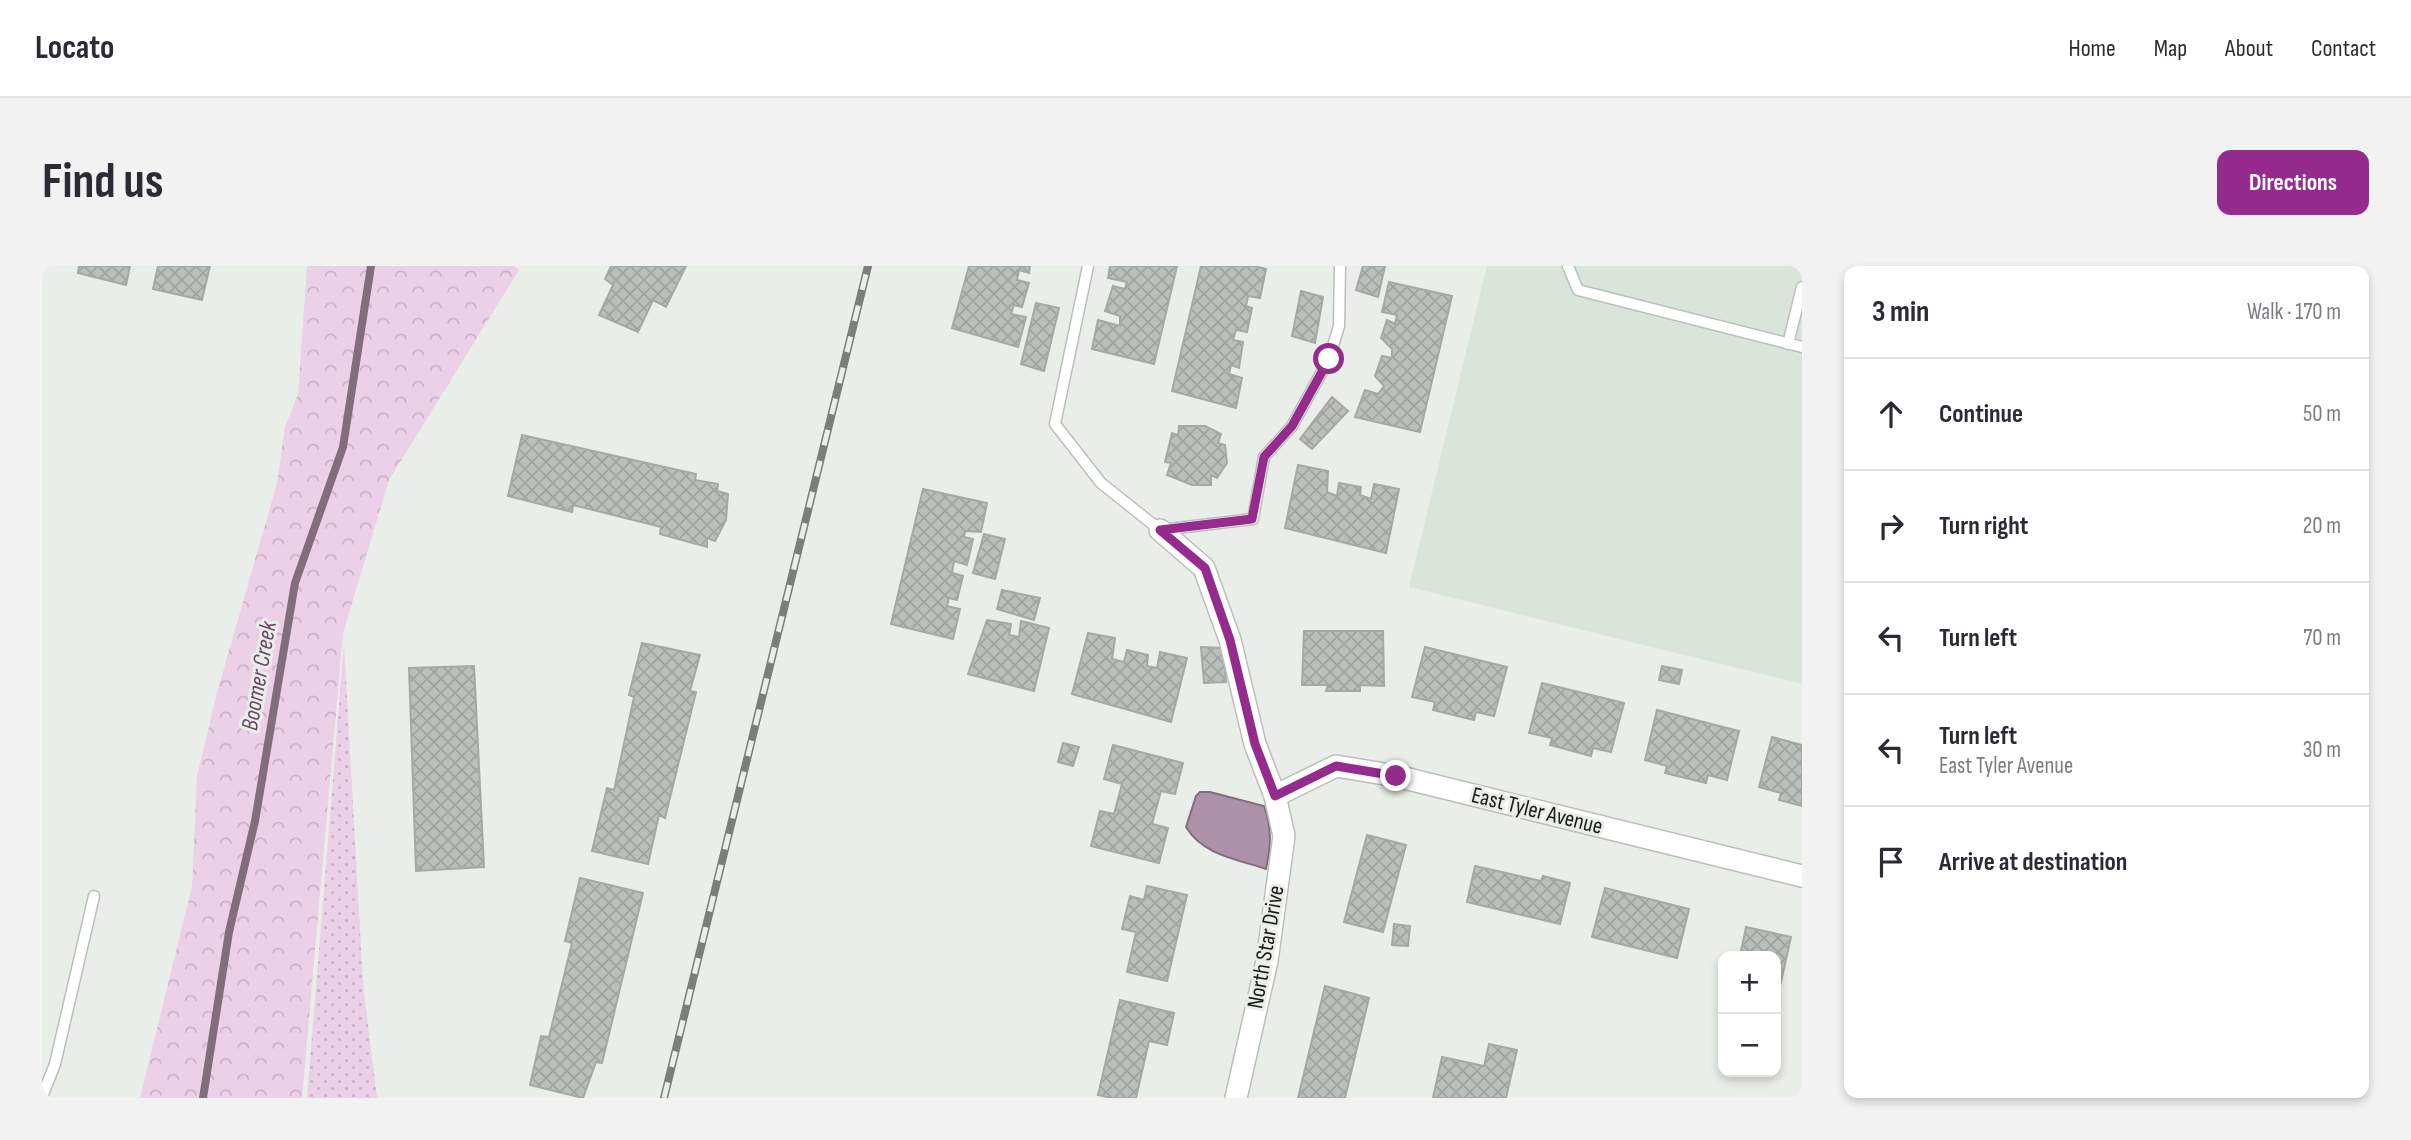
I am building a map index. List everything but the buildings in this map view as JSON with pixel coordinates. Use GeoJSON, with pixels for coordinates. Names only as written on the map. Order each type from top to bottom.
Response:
{"type":"FeatureCollection","features":[{"type":"Feature","properties":{"kind":"street","name":"North Star Drive"},"geometry":{"type":"LineString","coordinates":[[1160,530],[1205,568],[1230,640],[1255,744],[1275,796],[1284,836],[1267,961],[1236,1098]]}},
{"type":"Feature","properties":{"kind":"street","name":"East Tyler Avenue"},"geometry":{"type":"LineString","coordinates":[[1275,796],[1336,766],[1396,776],[1802,876]]}},
{"type":"Feature","properties":{"kind":"lane"},"geometry":{"type":"LineString","coordinates":[[1088,266],[1055,425],[1101,483],[1160,530],[1252,519],[1264,457],[1292,426],[1329,359],[1339,326],[1340,266]]}},
{"type":"Feature","properties":{"kind":"lane"},"geometry":{"type":"LineString","coordinates":[[1568,266],[1578,290],[1802,347]]}},
{"type":"Feature","properties":{"kind":"lane"},"geometry":{"type":"LineString","coordinates":[[1787,344],[1802,287]]}},
{"type":"Feature","properties":{"kind":"lane"},"geometry":{"type":"LineString","coordinates":[[42,1097],[55,1064],[94,895]]}},
{"type":"Feature","properties":{"kind":"shaded area"},"geometry":{"type":"Polygon","coordinates":[[[1487,266],[1802,266],[1802,684],[1409,587],[1487,266]]]}},
{"type":"Feature","properties":{"kind":"shaded area"},"geometry":{"type":"Polygon","coordinates":[[[1200,792],[1210,792],[1264,806],[1270,837],[1266,869],[1221,855],[1201,844],[1193,836],[1186,827],[1196,796],[1200,792]]]}},
{"type":"Feature","properties":{"kind":"green space"},"geometry":{"type":"Polygon","coordinates":[[[307,266],[514,266],[519,270],[389,480],[343,633],[302,1098],[140,1098],[192,886],[197,776],[218,689],[277,483],[285,427],[298,394],[307,266]]]}},
{"type":"Feature","properties":{"kind":"green space"},"geometry":{"type":"Polygon","coordinates":[[[344,644],[363,984],[377,1098],[307,1098],[344,644]]]}},
{"type":"Feature","properties":{"kind":"waterway","name":"Boomer Creek"},"geometry":{"type":"LineString","coordinates":[[203,1098],[229,932],[255,821],[295,583],[343,447],[371,266]]}},
{"type":"Feature","properties":{"kind":"railway"},"geometry":{"type":"LineString","coordinates":[[664,1098],[868,266]]}},
{"type":"Feature","properties":{"kind":"route"},"geometry":{"type":"LineString","coordinates":[[1329,359],[1292,426],[1264,457],[1252,519],[1160,530],[1205,568],[1230,640],[1255,744],[1275,796],[1336,766],[1396,776]]}}]}
